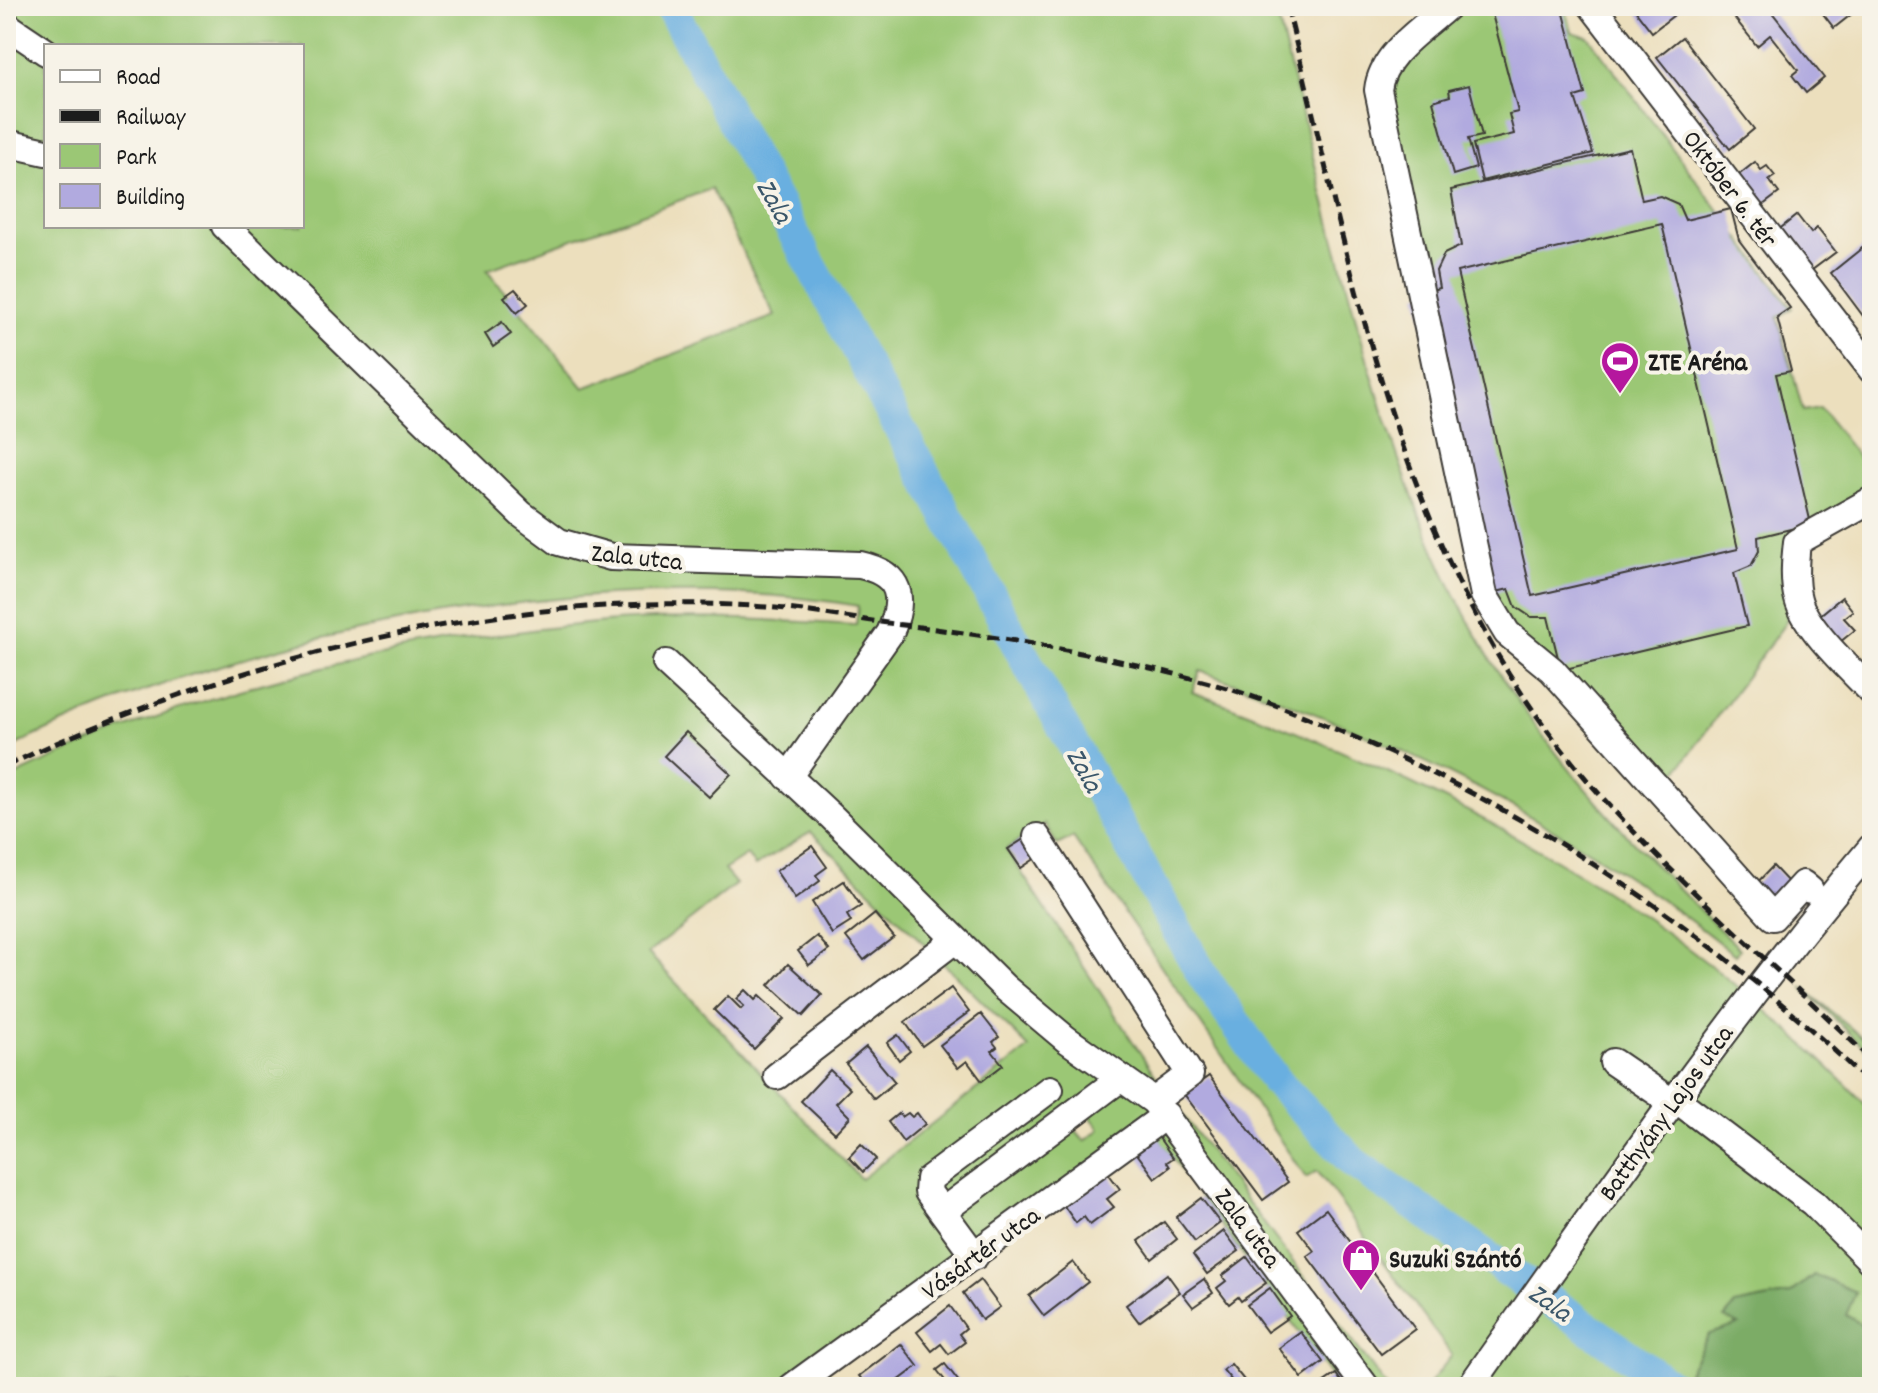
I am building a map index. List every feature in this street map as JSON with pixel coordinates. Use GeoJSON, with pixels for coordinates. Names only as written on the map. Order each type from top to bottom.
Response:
{"type":"FeatureCollection","features":[{"type":"Feature","properties":{"kind":"street"},"geometry":{"type":"LineString","coordinates":[[1448,6],[1389,60],[1380,75],[1378,90],[1484,595],[1507,633],[1552,670],[1773,917],[1803,884],[1810,890]]}},
{"type":"Feature","properties":{"kind":"street","name":"Október 6. tér"},"geometry":{"type":"LineString","coordinates":[[1592,6],[1872,370]]}},
{"type":"Feature","properties":{"kind":"street"},"geometry":{"type":"LineString","coordinates":[[6,25],[44,51]]}},
{"type":"Feature","properties":{"kind":"street"},"geometry":{"type":"LineString","coordinates":[[6,143],[44,152]]}},
{"type":"Feature","properties":{"kind":"street","name":"Zala utca"},"geometry":{"type":"LineString","coordinates":[[227,228],[521,514],[559,542],[611,557],[860,565],[880,571],[892,581],[900,607],[890,633],[788,777]]}},
{"type":"Feature","properties":{"kind":"street"},"geometry":{"type":"LineString","coordinates":[[1872,500],[1797,542],[1798,601],[1810,623],[1872,692]]}},
{"type":"Feature","properties":{"kind":"street","name":"Zala utca"},"geometry":{"type":"LineString","coordinates":[[666,663],[955,940],[1066,1039],[1160,1108],[1366,1387]]}},
{"type":"Feature","properties":{"kind":"street","name":"Vásártér utca"},"geometry":{"type":"LineString","coordinates":[[792,1387],[975,1256],[1160,1108],[1190,1074],[1037,837]]}},
{"type":"Feature","properties":{"kind":"street","name":"Batthyány Lajos utca"},"geometry":{"type":"LineString","coordinates":[[1470,1387],[1672,1101],[1779,957],[1872,847]]}},
{"type":"Feature","properties":{"kind":"street"},"geometry":{"type":"LineString","coordinates":[[777,1076],[955,940]]}},
{"type":"Feature","properties":{"kind":"street"},"geometry":{"type":"LineString","coordinates":[[1613,1062],[1672,1101],[1685,1106],[1813,1203],[1872,1262]]}},
{"type":"Feature","properties":{"kind":"street"},"geometry":{"type":"LineString","coordinates":[[943,1211],[1121,1078]]}},
{"type":"Feature","properties":{"kind":"street"},"geometry":{"type":"LineString","coordinates":[[975,1256],[928,1192],[929,1179],[1046,1092],[1068,1118]]}},
{"type":"Feature","properties":{"kind":"green space"},"geometry":{"type":"Polygon","coordinates":[[[6,6],[1275,6],[1368,363],[1418,512],[1461,606],[1513,693],[1571,772],[1636,845],[1740,949],[1735,955],[1610,865],[1480,789],[1413,756],[1273,697],[1200,671],[1192,692],[1382,769],[1558,861],[1641,914],[1721,973],[1798,1039],[1872,1111],[1872,1331],[1846,1315],[1814,1275],[1790,1294],[1735,1305],[1740,1325],[1688,1372],[1710,1387],[1427,1387],[1452,1355],[1317,1171],[1306,1178],[1073,837],[1057,845],[1045,824],[1006,849],[1172,1101],[1387,1387],[1339,1387],[1152,1130],[802,1387],[6,1387],[6,780],[75,748],[219,696],[368,658],[444,643],[628,620],[726,619],[856,625],[858,606],[757,595],[649,593],[536,601],[423,617],[310,641],[201,672],[99,708],[6,750],[6,6]],[[711,189],[487,270],[584,388],[775,316],[711,189]],[[811,832],[755,866],[747,855],[724,870],[736,884],[648,953],[861,1179],[1029,1048],[811,832]],[[1088,1114],[1073,1127],[1085,1141],[1100,1129],[1088,1114]]]}},
{"type":"Feature","properties":{"kind":"green space","name":"ZTE Aréna"},"geometry":{"type":"Polygon","coordinates":[[[1458,6],[1565,6],[1572,32],[1589,37],[1792,308],[1778,318],[1803,411],[1820,408],[1872,475],[1872,503],[1801,549],[1786,622],[1669,782],[1514,630],[1488,594],[1384,86],[1393,65],[1458,6]]]}},
{"type":"Feature","properties":{"kind":"green space"},"geometry":{"type":"Polygon","coordinates":[[[1802,987],[1872,1046],[1872,1055],[1802,987]]]}},
{"type":"Feature","properties":{"kind":"green space"},"geometry":{"type":"Polygon","coordinates":[[[1814,1275],[1856,1292],[1846,1315],[1872,1331],[1872,1387],[1710,1387],[1688,1372],[1709,1334],[1739,1325],[1724,1318],[1735,1305],[1790,1294],[1814,1275]]]}},
{"type":"Feature","properties":{"kind":"building"},"geometry":{"type":"Polygon","coordinates":[[[1522,6],[1562,6],[1585,94],[1575,97],[1593,153],[1482,181],[1473,144],[1514,134],[1509,114],[1518,112],[1492,14],[1522,6]]]}},
{"type":"Feature","properties":{"kind":"building"},"geometry":{"type":"Polygon","coordinates":[[[1632,6],[1674,6],[1678,12],[1652,32],[1632,6]]]}},
{"type":"Feature","properties":{"kind":"building"},"geometry":{"type":"Polygon","coordinates":[[[1725,6],[1767,6],[1824,78],[1806,93],[1792,75],[1798,70],[1770,35],[1757,46],[1725,6]]]}},
{"type":"Feature","properties":{"kind":"building"},"geometry":{"type":"Polygon","coordinates":[[[1817,6],[1862,6],[1834,28],[1817,6]]]}},
{"type":"Feature","properties":{"kind":"building"},"geometry":{"type":"Polygon","coordinates":[[[1682,37],[1754,129],[1730,149],[1657,57],[1682,37]]]}},
{"type":"Feature","properties":{"kind":"building"},"geometry":{"type":"Polygon","coordinates":[[[1469,85],[1482,136],[1468,139],[1476,168],[1453,175],[1433,101],[1450,96],[1449,90],[1469,85]]]}},
{"type":"Feature","properties":{"kind":"building","name":"ZTE Aréna"},"geometry":{"type":"Polygon","coordinates":[[[1630,148],[1642,200],[1660,196],[1678,204],[1685,220],[1731,209],[1739,240],[1790,308],[1777,317],[1791,371],[1776,374],[1811,524],[1758,537],[1759,551],[1751,566],[1734,573],[1747,626],[1561,670],[1548,617],[1531,617],[1516,607],[1509,589],[1488,594],[1417,294],[1439,288],[1436,271],[1444,254],[1461,246],[1451,190],[1630,148]],[[1662,224],[1457,272],[1532,596],[1738,549],[1662,224]]]}},
{"type":"Feature","properties":{"kind":"building"},"geometry":{"type":"Polygon","coordinates":[[[1755,162],[1761,170],[1767,166],[1775,176],[1769,180],[1779,193],[1759,208],[1735,178],[1755,162]]]}},
{"type":"Feature","properties":{"kind":"building"},"geometry":{"type":"Polygon","coordinates":[[[1797,215],[1811,233],[1817,228],[1836,252],[1808,273],[1776,232],[1797,215]]]}},
{"type":"Feature","properties":{"kind":"building"},"geometry":{"type":"Polygon","coordinates":[[[1872,240],[1872,328],[1831,273],[1872,240]]]}},
{"type":"Feature","properties":{"kind":"building"},"geometry":{"type":"Polygon","coordinates":[[[515,289],[528,304],[517,313],[504,297],[515,289]]]}},
{"type":"Feature","properties":{"kind":"building"},"geometry":{"type":"Polygon","coordinates":[[[502,322],[511,334],[493,347],[485,334],[502,322]]]}},
{"type":"Feature","properties":{"kind":"building"},"geometry":{"type":"Polygon","coordinates":[[[1842,597],[1853,611],[1844,618],[1855,630],[1835,646],[1814,620],[1842,597]]]}},
{"type":"Feature","properties":{"kind":"building"},"geometry":{"type":"Polygon","coordinates":[[[686,732],[731,774],[709,797],[664,756],[686,732]]]}},
{"type":"Feature","properties":{"kind":"building"},"geometry":{"type":"Polygon","coordinates":[[[1024,839],[1036,858],[1021,868],[1008,849],[1024,839]]]}},
{"type":"Feature","properties":{"kind":"building"},"geometry":{"type":"Polygon","coordinates":[[[812,846],[827,867],[816,875],[820,881],[795,899],[776,871],[812,846]]]}},
{"type":"Feature","properties":{"kind":"building"},"geometry":{"type":"Polygon","coordinates":[[[1773,866],[1790,884],[1768,906],[1751,889],[1773,866]]]}},
{"type":"Feature","properties":{"kind":"building"},"geometry":{"type":"Polygon","coordinates":[[[844,881],[861,906],[847,915],[851,922],[832,934],[812,902],[844,881]]]}},
{"type":"Feature","properties":{"kind":"building"},"geometry":{"type":"Polygon","coordinates":[[[875,914],[894,937],[864,960],[846,937],[875,914]]]}},
{"type":"Feature","properties":{"kind":"building"},"geometry":{"type":"Polygon","coordinates":[[[817,936],[829,950],[809,965],[798,951],[817,936]]]}},
{"type":"Feature","properties":{"kind":"building"},"geometry":{"type":"Polygon","coordinates":[[[788,964],[822,995],[803,1016],[769,985],[788,964]]]}},
{"type":"Feature","properties":{"kind":"building"},"geometry":{"type":"Polygon","coordinates":[[[951,988],[969,1012],[922,1046],[905,1022],[951,988]]]}},
{"type":"Feature","properties":{"kind":"building"},"geometry":{"type":"Polygon","coordinates":[[[745,990],[755,1000],[759,996],[784,1019],[754,1049],[714,1010],[728,996],[741,1009],[744,1006],[736,999],[745,990]]]}},
{"type":"Feature","properties":{"kind":"building"},"geometry":{"type":"Polygon","coordinates":[[[981,1014],[999,1037],[993,1042],[997,1047],[992,1051],[1003,1065],[982,1081],[967,1061],[958,1068],[940,1045],[981,1014]]]}},
{"type":"Feature","properties":{"kind":"building"},"geometry":{"type":"Polygon","coordinates":[[[898,1035],[910,1051],[899,1060],[887,1043],[898,1035]]]}},
{"type":"Feature","properties":{"kind":"building"},"geometry":{"type":"Polygon","coordinates":[[[866,1047],[895,1082],[874,1099],[846,1064],[866,1047]]]}},
{"type":"Feature","properties":{"kind":"building"},"geometry":{"type":"Polygon","coordinates":[[[830,1070],[850,1089],[836,1103],[850,1117],[835,1133],[801,1101],[830,1070]]]}},
{"type":"Feature","properties":{"kind":"building"},"geometry":{"type":"Polygon","coordinates":[[[1209,1076],[1288,1182],[1263,1200],[1184,1094],[1209,1076]]]}},
{"type":"Feature","properties":{"kind":"building"},"geometry":{"type":"Polygon","coordinates":[[[899,1113],[902,1117],[908,1113],[912,1117],[917,1113],[925,1124],[903,1142],[888,1122],[899,1113]]]}},
{"type":"Feature","properties":{"kind":"building"},"geometry":{"type":"Polygon","coordinates":[[[1157,1135],[1173,1158],[1167,1162],[1170,1167],[1155,1178],[1135,1151],[1157,1135]]]}},
{"type":"Feature","properties":{"kind":"building"},"geometry":{"type":"Polygon","coordinates":[[[861,1144],[876,1159],[863,1172],[849,1157],[861,1144]]]}},
{"type":"Feature","properties":{"kind":"building"},"geometry":{"type":"Polygon","coordinates":[[[1108,1173],[1120,1189],[1107,1199],[1114,1207],[1090,1225],[1084,1217],[1076,1223],[1064,1206],[1108,1173]]]}},
{"type":"Feature","properties":{"kind":"building"},"geometry":{"type":"Polygon","coordinates":[[[1201,1198],[1220,1223],[1195,1242],[1176,1217],[1201,1198]]]}},
{"type":"Feature","properties":{"kind":"building","name":"Suzuki Szántó"},"geometry":{"type":"Polygon","coordinates":[[[1326,1209],[1415,1329],[1381,1354],[1307,1256],[1314,1251],[1298,1230],[1326,1209]]]}},
{"type":"Feature","properties":{"kind":"building"},"geometry":{"type":"Polygon","coordinates":[[[1164,1222],[1177,1239],[1152,1259],[1139,1241],[1164,1222]]]}},
{"type":"Feature","properties":{"kind":"building"},"geometry":{"type":"Polygon","coordinates":[[[1224,1231],[1239,1251],[1207,1274],[1193,1255],[1224,1231]]]}},
{"type":"Feature","properties":{"kind":"building"},"geometry":{"type":"Polygon","coordinates":[[[1247,1257],[1266,1283],[1241,1301],[1238,1297],[1229,1304],[1217,1288],[1226,1281],[1222,1276],[1247,1257]]]}},
{"type":"Feature","properties":{"kind":"building"},"geometry":{"type":"Polygon","coordinates":[[[1073,1262],[1088,1282],[1044,1316],[1029,1296],[1073,1262]]]}},
{"type":"Feature","properties":{"kind":"building"},"geometry":{"type":"Polygon","coordinates":[[[1167,1274],[1180,1292],[1139,1322],[1126,1305],[1167,1274]]]}},
{"type":"Feature","properties":{"kind":"building"},"geometry":{"type":"Polygon","coordinates":[[[1204,1279],[1213,1293],[1193,1307],[1183,1294],[1204,1279]]]}},
{"type":"Feature","properties":{"kind":"building"},"geometry":{"type":"Polygon","coordinates":[[[980,1280],[1000,1307],[982,1320],[963,1293],[980,1280]]]}},
{"type":"Feature","properties":{"kind":"building"},"geometry":{"type":"Polygon","coordinates":[[[1270,1288],[1290,1316],[1267,1332],[1247,1305],[1270,1288]]]}},
{"type":"Feature","properties":{"kind":"building"},"geometry":{"type":"Polygon","coordinates":[[[950,1306],[966,1328],[959,1334],[965,1342],[949,1354],[941,1344],[932,1351],[917,1332],[950,1306]]]}},
{"type":"Feature","properties":{"kind":"building"},"geometry":{"type":"Polygon","coordinates":[[[1301,1332],[1323,1362],[1302,1378],[1279,1348],[1301,1332]]]}},
{"type":"Feature","properties":{"kind":"building"},"geometry":{"type":"Polygon","coordinates":[[[901,1344],[918,1366],[890,1387],[868,1387],[859,1376],[901,1344]]]}},
{"type":"Feature","properties":{"kind":"building"},"geometry":{"type":"Polygon","coordinates":[[[945,1364],[963,1387],[950,1387],[937,1370],[945,1364]]]}},
{"type":"Feature","properties":{"kind":"building"},"geometry":{"type":"Polygon","coordinates":[[[1231,1364],[1244,1380],[1236,1386],[1223,1370],[1231,1364]]]}},
{"type":"Feature","properties":{"kind":"building"},"geometry":{"type":"Polygon","coordinates":[[[1336,1374],[1345,1387],[1317,1387],[1336,1374]]]}},
{"type":"Feature","properties":{"kind":"waterway","name":"Zala"},"geometry":{"type":"LineString","coordinates":[[670,6],[1036,679],[1203,976],[1275,1080],[1354,1163],[1673,1387]]}},
{"type":"Feature","properties":{"kind":"railway"},"geometry":{"type":"LineString","coordinates":[[1287,6],[1333,200],[1385,393],[1418,487],[1457,578],[1504,665],[1561,748],[1633,831],[1872,1061]]}},
{"type":"Feature","properties":{"kind":"railway"},"geometry":{"type":"LineString","coordinates":[[6,766],[93,728],[275,664],[370,640],[465,621],[561,609],[657,604],[752,606],[1016,641],[1128,663],[1241,693],[1354,737],[1496,806],[1563,845],[1693,933],[1814,1032],[1872,1086]]}},
{"type":"Feature","properties":{"kind":"place","name":"ZTE Aréna"},"geometry":{"type":"Point","coordinates":[1620,395]}},
{"type":"Feature","properties":{"kind":"place","name":"Suzuki Szántó"},"geometry":{"type":"Point","coordinates":[1361,1292]}}]}
